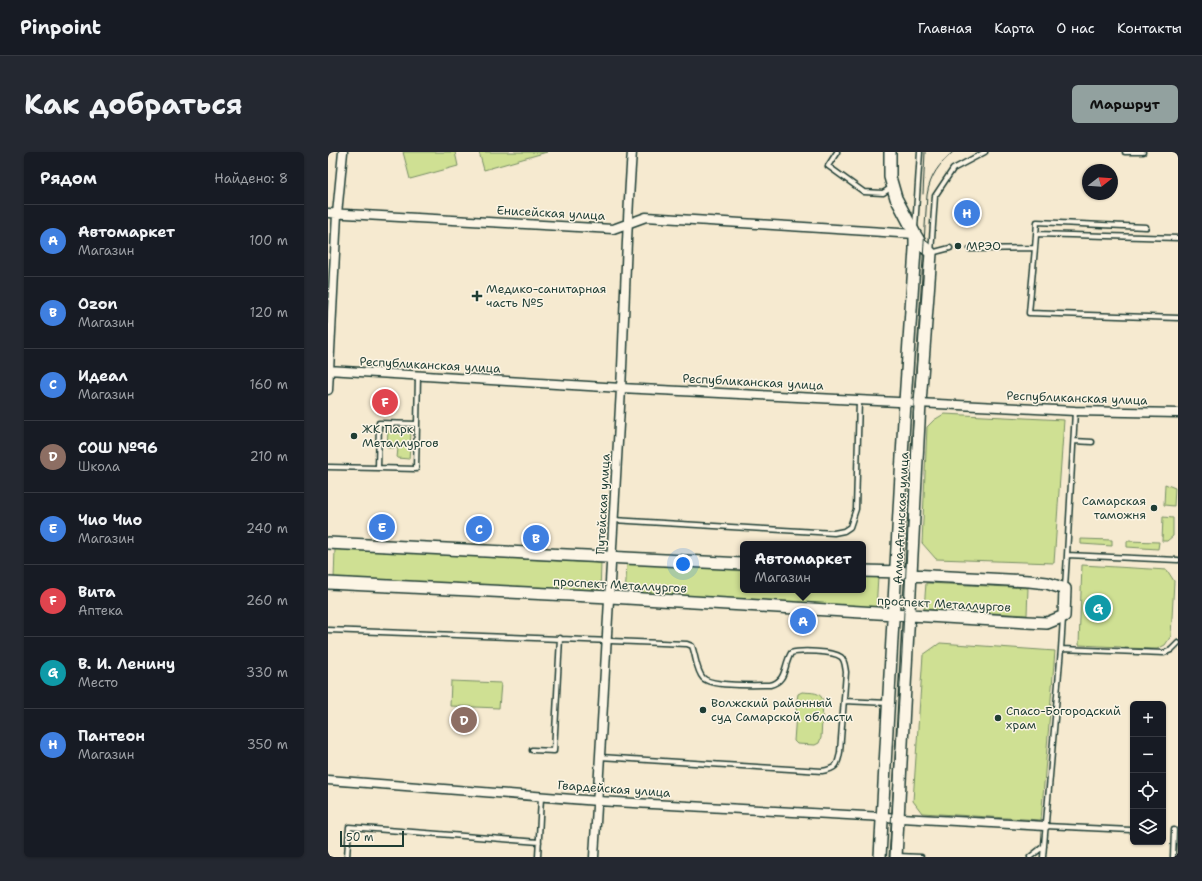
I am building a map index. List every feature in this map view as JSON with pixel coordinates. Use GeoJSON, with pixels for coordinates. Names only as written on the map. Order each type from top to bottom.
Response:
{"type":"FeatureCollection","features":[{"type":"Feature","properties":{"kind":"street"},"geometry":{"type":"LineString","coordinates":[[328,390],[330,305],[342,152]]}},
{"type":"Feature","properties":{"kind":"street","name":"Путейская улица"},"geometry":{"type":"LineString","coordinates":[[594,857],[610,597],[621,388],[627,224],[632,152]]}},
{"type":"Feature","properties":{"kind":"street","name":"Алма-Атинская улица"},"geometry":{"type":"LineString","coordinates":[[890,152],[890,176],[894,186],[896,198],[914,234],[921,244],[931,253],[920,403],[896,856]]}},
{"type":"Feature","properties":{"kind":"street","name":"Енисейская улица"},"geometry":{"type":"LineString","coordinates":[[328,213],[613,229],[646,217],[914,234]]}},
{"type":"Feature","properties":{"kind":"street","name":"Алма-Атинская улица"},"geometry":{"type":"LineString","coordinates":[[880,857],[904,402],[915,249],[914,234]]}},
{"type":"Feature","properties":{"kind":"street","name":"Республиканская улица"},"geometry":{"type":"LineString","coordinates":[[328,370],[621,388],[1075,411],[1178,413]]}},
{"type":"Feature","properties":{"kind":"street"},"geometry":{"type":"LineString","coordinates":[[328,543],[740,564]]}},
{"type":"Feature","properties":{"kind":"street"},"geometry":{"type":"LineString","coordinates":[[866,570],[902,572],[911,575],[1047,583],[1065,590],[1064,616]]}},
{"type":"Feature","properties":{"kind":"street","name":"проспект Металлургов"},"geometry":{"type":"LineString","coordinates":[[328,583],[610,597],[1047,623],[1064,616]]}},
{"type":"Feature","properties":{"kind":"street","name":"Гвардейская улица"},"geometry":{"type":"LineString","coordinates":[[328,780],[598,801],[1045,826]]}},
{"type":"Feature","properties":{"kind":"lane"},"geometry":{"type":"LineString","coordinates":[[837,152],[828,166],[864,192],[883,193],[894,186]]}},
{"type":"Feature","properties":{"kind":"lane"},"geometry":{"type":"LineString","coordinates":[[914,234],[920,152]]}},
{"type":"Feature","properties":{"kind":"lane"},"geometry":{"type":"LineString","coordinates":[[950,248],[931,253],[935,196],[953,169],[985,152]]}},
{"type":"Feature","properties":{"kind":"lane"},"geometry":{"type":"LineString","coordinates":[[1125,152],[1143,152]]}},
{"type":"Feature","properties":{"kind":"lane"},"geometry":{"type":"LineString","coordinates":[[1146,227],[1037,222],[1028,313],[1178,318]]}},
{"type":"Feature","properties":{"kind":"lane"},"geometry":{"type":"LineString","coordinates":[[1036,234],[1178,238]]}},
{"type":"Feature","properties":{"kind":"lane"},"geometry":{"type":"LineString","coordinates":[[970,249],[1035,248]]}},
{"type":"Feature","properties":{"kind":"lane"},"geometry":{"type":"LineString","coordinates":[[328,467],[416,469],[418,376]]}},
{"type":"Feature","properties":{"kind":"lane"},"geometry":{"type":"LineString","coordinates":[[613,520],[834,533],[844,531],[850,526],[856,509],[859,400]]}},
{"type":"Feature","properties":{"kind":"lane"},"geometry":{"type":"LineString","coordinates":[[1065,590],[1075,411]]}},
{"type":"Feature","properties":{"kind":"lane"},"geometry":{"type":"LineString","coordinates":[[378,468],[379,423],[417,424]]}},
{"type":"Feature","properties":{"kind":"lane"},"geometry":{"type":"LineString","coordinates":[[1074,441],[1092,442]]}},
{"type":"Feature","properties":{"kind":"lane"},"geometry":{"type":"LineString","coordinates":[[1067,555],[1178,560]]}},
{"type":"Feature","properties":{"kind":"lane"},"geometry":{"type":"LineString","coordinates":[[1043,857],[1064,616]]}},
{"type":"Feature","properties":{"kind":"lane"},"geometry":{"type":"LineString","coordinates":[[328,630],[687,644],[692,646],[698,667],[703,677],[713,684],[777,684],[782,680],[787,660],[791,653],[798,651],[835,654],[842,657],[846,672],[838,762],[835,767],[830,770],[600,757]]}},
{"type":"Feature","properties":{"kind":"lane"},"geometry":{"type":"LineString","coordinates":[[532,750],[554,751],[560,638]]}},
{"type":"Feature","properties":{"kind":"lane"},"geometry":{"type":"LineString","coordinates":[[1061,649],[1164,653],[1171,650],[1178,643]]}},
{"type":"Feature","properties":{"kind":"lane"},"geometry":{"type":"LineString","coordinates":[[844,701],[888,703]]}},
{"type":"Feature","properties":{"kind":"lane"},"geometry":{"type":"LineString","coordinates":[[538,857],[541,797]]}},
{"type":"Feature","properties":{"kind":"lane"},"geometry":{"type":"LineString","coordinates":[[1045,826],[1130,830]]}},
{"type":"Feature","properties":{"kind":"lane"},"geometry":{"type":"LineString","coordinates":[[347,857],[349,828],[539,842]]}},
{"type":"Feature","properties":{"kind":"lane"},"geometry":{"type":"LineString","coordinates":[[1173,857],[1174,830]]}},
{"type":"Feature","properties":{"kind":"lane"},"geometry":{"type":"LineString","coordinates":[[1030,857],[1044,846]]}},
{"type":"Feature","properties":{"kind":"lane"},"geometry":{"type":"LineString","coordinates":[[896,856],[921,857]]}},
{"type":"Feature","properties":{"kind":"green space"},"geometry":{"type":"Polygon","coordinates":[[[403,152],[455,152],[458,166],[410,179],[403,152]]]}},
{"type":"Feature","properties":{"kind":"green space"},"geometry":{"type":"Polygon","coordinates":[[[479,152],[547,152],[484,170],[479,152]]]}},
{"type":"Feature","properties":{"kind":"green space"},"geometry":{"type":"Polygon","coordinates":[[[944,414],[1064,420],[1054,563],[936,559],[922,543],[927,427],[934,420],[944,414]]]}},
{"type":"Feature","properties":{"kind":"green space"},"geometry":{"type":"Polygon","coordinates":[[[388,431],[411,433],[409,459],[397,458],[398,448],[387,448],[388,431]]]}},
{"type":"Feature","properties":{"kind":"green space"},"geometry":{"type":"Polygon","coordinates":[[[1165,484],[1175,488],[1174,506],[1164,505],[1165,484]]]}},
{"type":"Feature","properties":{"kind":"green space"},"geometry":{"type":"Polygon","coordinates":[[[1163,517],[1173,518],[1173,536],[1167,541],[1162,541],[1163,517]]]}},
{"type":"Feature","properties":{"kind":"green space"},"geometry":{"type":"Polygon","coordinates":[[[1081,539],[1112,540],[1112,546],[1081,544],[1081,539]]]}},
{"type":"Feature","properties":{"kind":"green space"},"geometry":{"type":"Polygon","coordinates":[[[1127,541],[1159,542],[1158,549],[1127,547],[1127,541]]]}},
{"type":"Feature","properties":{"kind":"green space"},"geometry":{"type":"Polygon","coordinates":[[[335,549],[601,563],[600,593],[334,579],[335,549]]]}},
{"type":"Feature","properties":{"kind":"green space"},"geometry":{"type":"Polygon","coordinates":[[[627,563],[740,569],[740,593],[866,593],[866,575],[878,576],[876,610],[625,597],[627,563]]]}},
{"type":"Feature","properties":{"kind":"green space"},"geometry":{"type":"Polygon","coordinates":[[[1082,565],[1167,570],[1174,581],[1171,636],[1165,645],[1157,649],[1125,648],[1122,651],[1121,647],[1079,645],[1082,565]]]}},
{"type":"Feature","properties":{"kind":"green space"},"geometry":{"type":"Polygon","coordinates":[[[926,583],[1028,588],[1027,615],[924,609],[926,583]]]}},
{"type":"Feature","properties":{"kind":"green space"},"geometry":{"type":"Polygon","coordinates":[[[940,643],[1055,651],[1041,820],[922,813],[913,801],[923,655],[940,643]]]}},
{"type":"Feature","properties":{"kind":"green space"},"geometry":{"type":"Polygon","coordinates":[[[451,681],[501,683],[499,708],[450,706],[451,681]]]}},
{"type":"Feature","properties":{"kind":"green space"},"geometry":{"type":"Polygon","coordinates":[[[802,692],[816,693],[821,696],[823,702],[821,738],[819,743],[815,745],[797,744],[794,741],[797,700],[798,694],[802,692]]]}},
{"type":"Feature","properties":{"kind":"tram line"},"geometry":{"type":"LineString","coordinates":[[923,194],[925,152]]}},
{"type":"Feature","properties":{"kind":"tram line"},"geometry":{"type":"LineString","coordinates":[[889,857],[902,653],[914,402],[927,195],[930,182],[936,171],[943,161],[953,152]]}},
{"type":"Feature","properties":{"kind":"place","name":"Пантеон"},"geometry":{"type":"Point","coordinates":[967,213]}},
{"type":"Feature","properties":{"kind":"place","name":"МРЭО"},"geometry":{"type":"Point","coordinates":[958,246]}},
{"type":"Feature","properties":{"kind":"place","name":"Медико-санитарная часть №5"},"geometry":{"type":"Point","coordinates":[477,296]}},
{"type":"Feature","properties":{"kind":"place","name":"Вита"},"geometry":{"type":"Point","coordinates":[385,402]}},
{"type":"Feature","properties":{"kind":"place","name":"ЖК Парк Металлургов"},"geometry":{"type":"Point","coordinates":[354,436]}},
{"type":"Feature","properties":{"kind":"place","name":"Самарская таможня"},"geometry":{"type":"Point","coordinates":[1154,508]}},
{"type":"Feature","properties":{"kind":"place","name":"Чио Чио"},"geometry":{"type":"Point","coordinates":[382,527]}},
{"type":"Feature","properties":{"kind":"place","name":"Идеал"},"geometry":{"type":"Point","coordinates":[479,529]}},
{"type":"Feature","properties":{"kind":"place","name":"Ozon"},"geometry":{"type":"Point","coordinates":[536,538]}},
{"type":"Feature","properties":{"kind":"place","name":"В. И. Ленину"},"geometry":{"type":"Point","coordinates":[1098,608]}},
{"type":"Feature","properties":{"kind":"place","name":"Автомаркет"},"geometry":{"type":"Point","coordinates":[803,621]}},
{"type":"Feature","properties":{"kind":"place","name":"Волжский районный суд Самарской области"},"geometry":{"type":"Point","coordinates":[703,710]}},
{"type":"Feature","properties":{"kind":"place","name":"Спасо-Богородский храм"},"geometry":{"type":"Point","coordinates":[998,718]}},
{"type":"Feature","properties":{"kind":"place","name":"СОШ №96"},"geometry":{"type":"Point","coordinates":[464,720]}}]}
